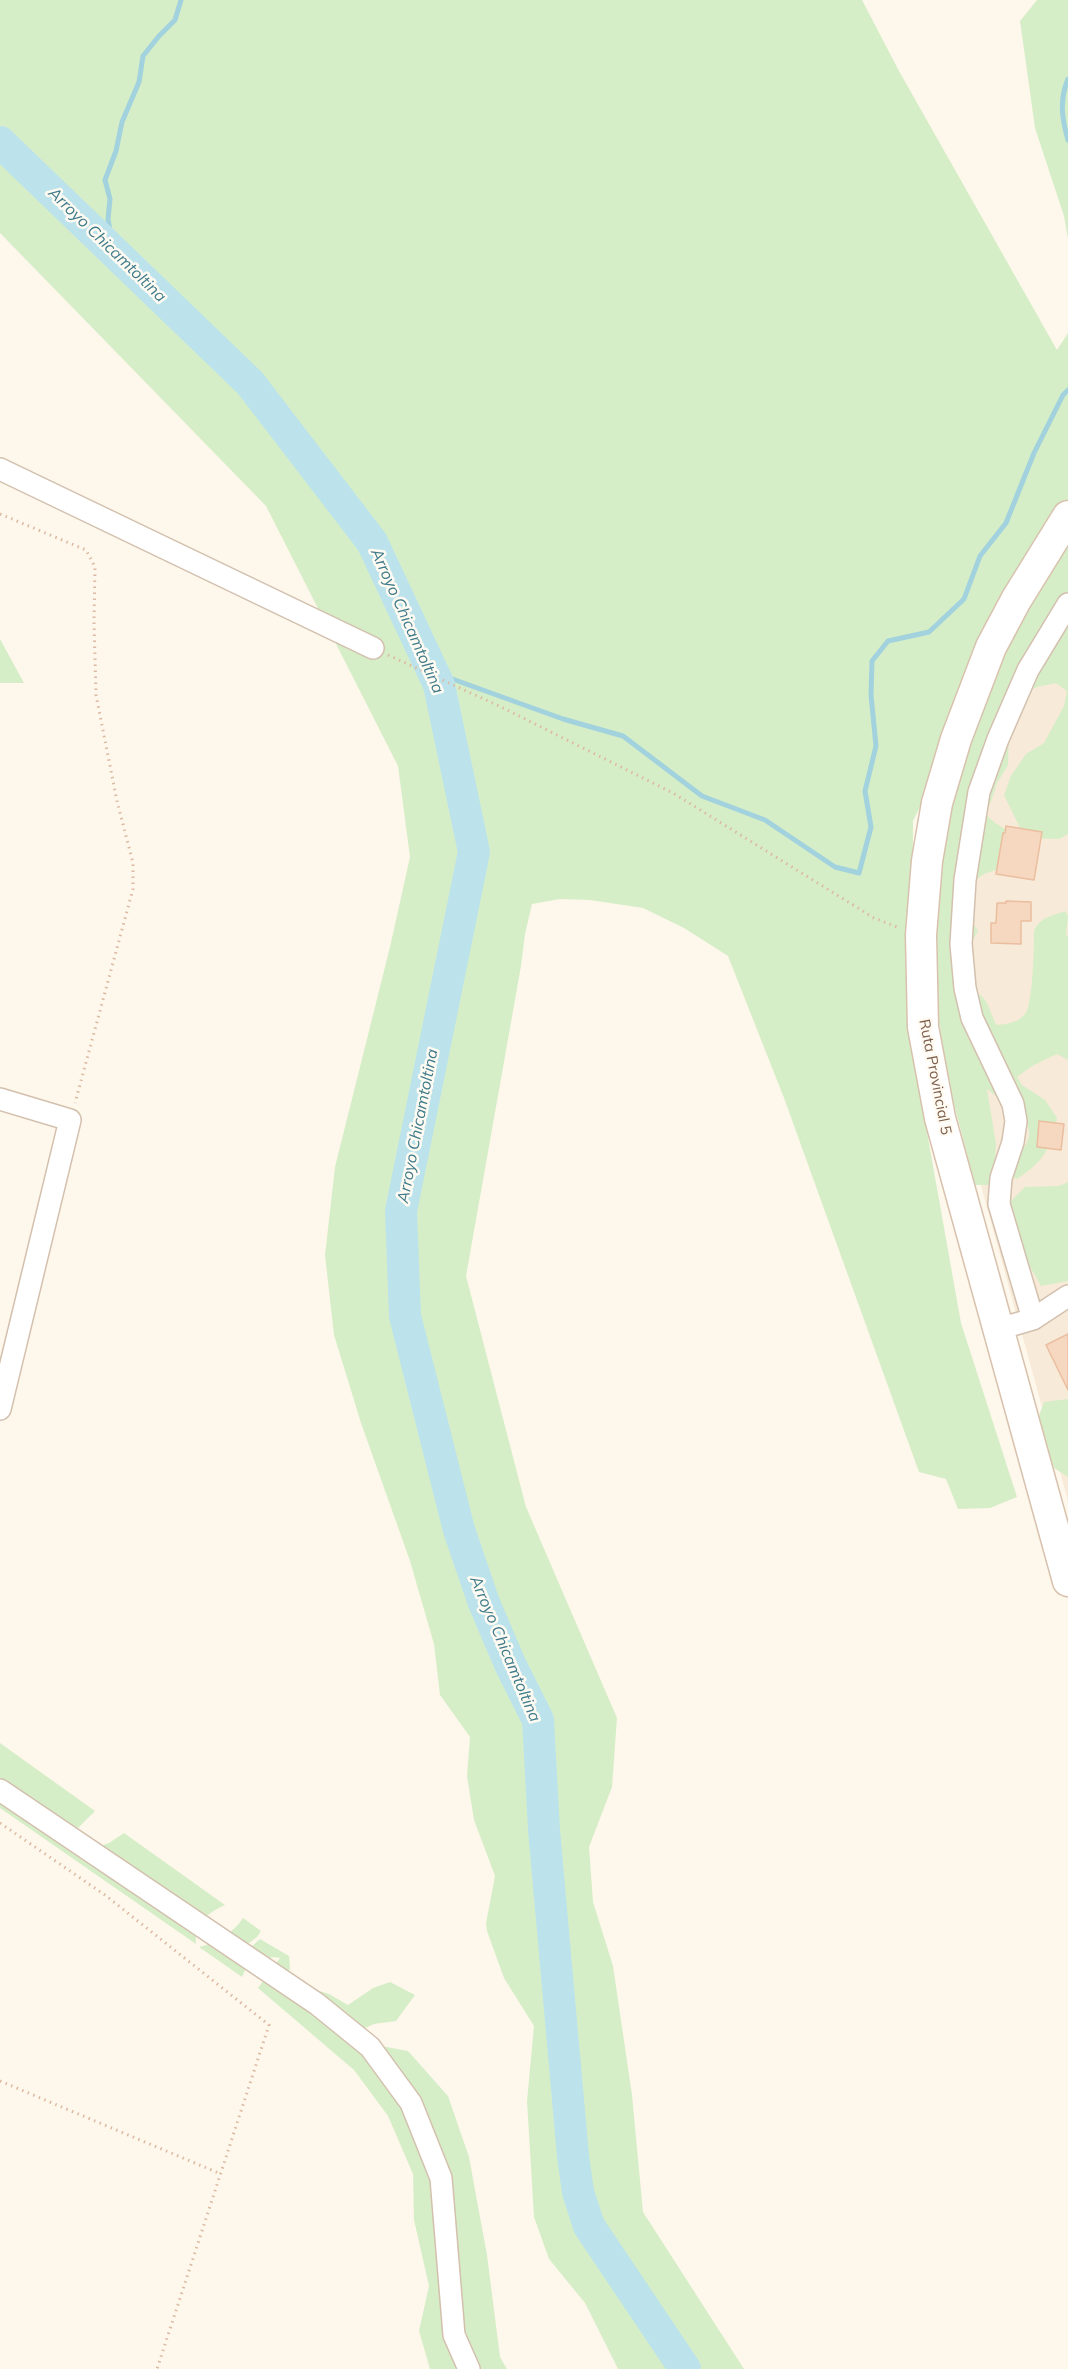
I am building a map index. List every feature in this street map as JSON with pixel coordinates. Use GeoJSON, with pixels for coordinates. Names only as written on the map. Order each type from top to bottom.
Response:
{"type":"FeatureCollection","features":[{"type":"Feature","properties":{"kind":"main road","name":"Ruta Provincial 5"},"geometry":{"type":"LineString","coordinates":[[1068,516],[1016,600],[992,647],[956,739],[931,837],[922,904],[921,935],[923,1027],[938,1107],[1068,1581]]}},
{"type":"Feature","properties":{"kind":"street"},"geometry":{"type":"LineString","coordinates":[[0,469],[373,648]]}},
{"type":"Feature","properties":{"kind":"street"},"geometry":{"type":"LineString","coordinates":[[1033,1319],[999,1204],[1001,1178],[1013,1142],[1015,1113],[1013,1104],[972,1018],[965,988],[961,944],[965,880],[979,792],[1028,670],[1068,604]]}},
{"type":"Feature","properties":{"kind":"street"},"geometry":{"type":"LineString","coordinates":[[0,1099],[70,1120],[0,1409]]}},
{"type":"Feature","properties":{"kind":"street"},"geometry":{"type":"LineString","coordinates":[[999,1329],[1033,1319],[1068,1296]]}},
{"type":"Feature","properties":{"kind":"street"},"geometry":{"type":"LineString","coordinates":[[0,1790],[317,2004],[370,2047],[411,2103],[441,2178],[454,2335],[469,2369]]}},
{"type":"Feature","properties":{"kind":"path"},"geometry":{"type":"LineString","coordinates":[[0,514],[86,550],[95,567],[96,695],[117,801],[133,863],[133,889],[70,1120]]}},
{"type":"Feature","properties":{"kind":"path"},"geometry":{"type":"LineString","coordinates":[[373,648],[499,706],[673,793],[873,918],[921,935]]}},
{"type":"Feature","properties":{"kind":"path"},"geometry":{"type":"LineString","coordinates":[[0,1823],[105,1895],[269,2025],[157,2369]]}},
{"type":"Feature","properties":{"kind":"path"},"geometry":{"type":"LineString","coordinates":[[0,2081],[221,2174]]}},
{"type":"Feature","properties":{"kind":"shaded area"},"geometry":{"type":"Polygon","coordinates":[[[1068,556],[1068,1501],[975,1164],[945,867],[1068,556]]]}},
{"type":"Feature","properties":{"kind":"green space"},"geometry":{"type":"Polygon","coordinates":[[[0,0],[862,0],[899,71],[1057,350],[1068,333],[1068,834],[1059,839],[1025,838],[1004,795],[1011,776],[1026,754],[1044,743],[1064,706],[1067,691],[1056,683],[1037,687],[1010,701],[1008,765],[997,783],[991,802],[983,812],[1014,835],[1001,868],[984,874],[961,890],[960,902],[978,931],[972,941],[956,950],[976,995],[981,995],[987,1003],[996,1025],[1012,1023],[1022,1017],[1028,1008],[1034,931],[1047,918],[1065,911],[1068,916],[1066,935],[1068,936],[1068,1060],[1057,1054],[1032,1066],[1017,1077],[1022,1085],[1045,1100],[1057,1118],[1044,1154],[1034,1166],[1017,1179],[1008,1173],[1028,1139],[1029,1131],[1022,1109],[1000,1099],[987,1089],[996,1144],[993,1185],[975,1185],[949,1085],[931,972],[931,871],[999,648],[913,821],[912,1048],[961,1323],[1017,1497],[990,1508],[958,1509],[946,1479],[919,1472],[784,1098],[728,956],[684,928],[643,908],[590,900],[560,899],[532,904],[466,1276],[526,1507],[617,1718],[612,1787],[589,1847],[593,1902],[613,1966],[632,2095],[643,2212],[744,2369],[618,2369],[585,2303],[549,2259],[534,2217],[527,2101],[534,2026],[504,1978],[487,1931],[486,1923],[495,1876],[474,1820],[467,1776],[470,1737],[440,1695],[434,1644],[410,1561],[361,1423],[334,1335],[325,1255],[335,1167],[410,857],[398,766],[266,506],[0,233],[0,0]]]}},
{"type":"Feature","properties":{"kind":"green space"},"geometry":{"type":"Polygon","coordinates":[[[1037,0],[1068,0],[1068,239],[1064,216],[1035,128],[1020,21],[1037,0]]]}},
{"type":"Feature","properties":{"kind":"green space"},"geometry":{"type":"Polygon","coordinates":[[[0,639],[24,683],[0,683],[0,639]]]}},
{"type":"Feature","properties":{"kind":"green space"},"geometry":{"type":"Polygon","coordinates":[[[1068,1182],[1068,1281],[1041,1286],[1020,1249],[1008,1204],[1025,1187],[1059,1186],[1068,1182]]]}},
{"type":"Feature","properties":{"kind":"green space"},"geometry":{"type":"Polygon","coordinates":[[[1068,1399],[1068,1477],[1054,1468],[1037,1421],[1044,1402],[1068,1399]]]}},
{"type":"Feature","properties":{"kind":"green space"},"geometry":{"type":"Polygon","coordinates":[[[0,1743],[95,1811],[76,1830],[97,1847],[109,1843],[124,1833],[225,1905],[203,1920],[197,1930],[196,1944],[0,1808],[0,1743]]]}},
{"type":"Feature","properties":{"kind":"green space"},"geometry":{"type":"Polygon","coordinates":[[[243,1918],[261,1931],[248,1944],[250,1948],[260,1939],[289,1956],[290,1969],[282,1977],[284,1980],[329,1994],[348,2005],[373,1988],[390,1982],[415,1995],[396,2021],[374,2024],[361,2030],[376,2045],[408,2051],[448,2096],[469,2157],[487,2255],[500,2357],[507,2369],[430,2369],[419,2331],[429,2286],[414,2220],[413,2174],[388,2116],[354,2070],[258,1988],[280,1958],[267,1959],[246,1968],[242,1977],[199,1947],[224,1937],[243,1918]]]}},
{"type":"Feature","properties":{"kind":"building"},"geometry":{"type":"Polygon","coordinates":[[[1006,826],[1042,832],[1034,880],[996,874],[1006,826]]]}},
{"type":"Feature","properties":{"kind":"building"},"geometry":{"type":"Polygon","coordinates":[[[1006,901],[1031,902],[1031,921],[1021,921],[1021,944],[991,943],[991,923],[996,923],[997,903],[1006,903],[1006,901]]]}},
{"type":"Feature","properties":{"kind":"building"},"geometry":{"type":"Polygon","coordinates":[[[1039,1121],[1064,1124],[1061,1150],[1037,1147],[1039,1121]]]}},
{"type":"Feature","properties":{"kind":"building"},"geometry":{"type":"Polygon","coordinates":[[[1068,1334],[1068,1390],[1046,1345],[1068,1334]]]}},
{"type":"Feature","properties":{"kind":"waterway"},"geometry":{"type":"LineString","coordinates":[[127,265],[111,237],[108,219],[110,199],[105,180],[116,151],[122,122],[139,82],[143,56],[175,20],[181,0]]}},
{"type":"Feature","properties":{"kind":"waterway"},"geometry":{"type":"LineString","coordinates":[[1068,79],[1063,94],[1062,110],[1068,140]]}},
{"type":"Feature","properties":{"kind":"waterway","name":"Arroyo Chicamtoltina"},"geometry":{"type":"LineString","coordinates":[[0,142],[250,383],[372,542],[439,685],[474,852],[401,1211],[405,1316],[459,1530],[484,1603],[510,1664],[538,1720],[544,1830],[578,2192],[589,2226],[685,2369]]}},
{"type":"Feature","properties":{"kind":"waterway"},"geometry":{"type":"LineString","coordinates":[[433,672],[563,719],[623,736],[702,796],[765,820],[835,867],[859,873],[871,827],[865,791],[876,746],[871,695],[872,661],[888,641],[929,632],[964,599],[980,556],[1006,523],[1034,453],[1063,395],[1068,390]]}}]}
